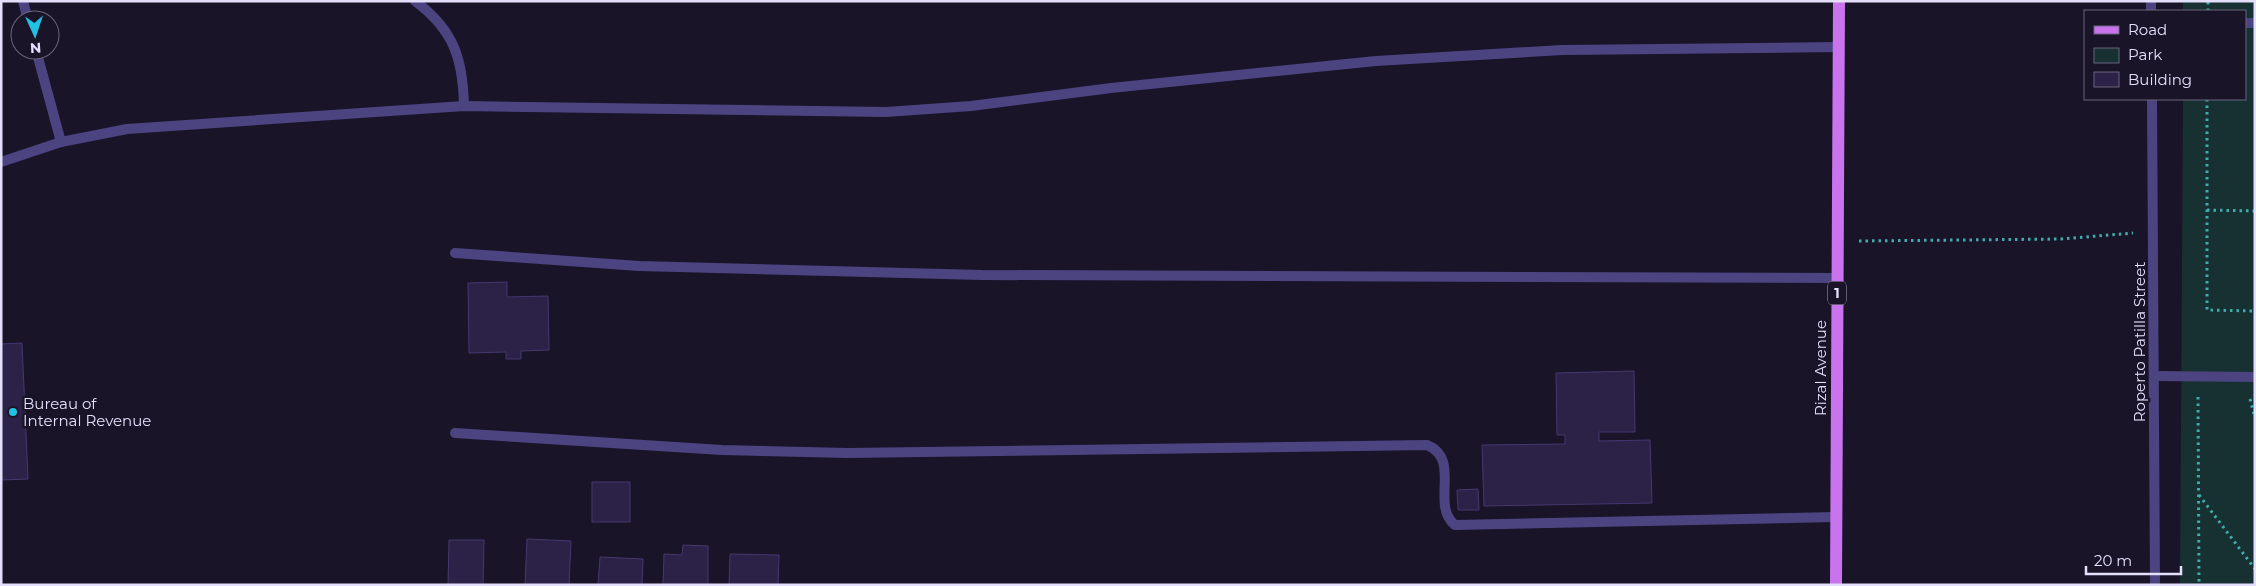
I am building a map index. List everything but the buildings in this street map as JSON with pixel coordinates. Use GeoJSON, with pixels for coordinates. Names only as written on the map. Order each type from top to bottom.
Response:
{"type":"FeatureCollection","features":[{"type":"Feature","properties":{"kind":"main road","name":"Rizal Avenue"},"geometry":{"type":"LineString","coordinates":[[1836,585],[1839,1]]}},
{"type":"Feature","properties":{"kind":"street"},"geometry":{"type":"LineString","coordinates":[[415,1],[437,19],[450,36],[463,76],[464,106]]}},
{"type":"Feature","properties":{"kind":"street"},"geometry":{"type":"LineString","coordinates":[[1,162],[61,142],[87,136],[145,128],[464,106],[886,112],[971,106],[1111,88],[1376,61],[1562,50],[1839,47]]}},
{"type":"Feature","properties":{"kind":"street"},"geometry":{"type":"LineString","coordinates":[[39,60],[61,142]]}},
{"type":"Feature","properties":{"kind":"street","name":"Roperto Patilla Street"},"geometry":{"type":"LineString","coordinates":[[2152,100],[2155,585]]}},
{"type":"Feature","properties":{"kind":"street"},"geometry":{"type":"LineString","coordinates":[[454,253],[639,266],[982,275],[1837,278]]}},
{"type":"Feature","properties":{"kind":"street"},"geometry":{"type":"LineString","coordinates":[[2154,376],[2255,377]]}},
{"type":"Feature","properties":{"kind":"street"},"geometry":{"type":"LineString","coordinates":[[454,433],[722,450],[848,453],[1427,445],[1435,448],[1442,454],[1446,515],[1455,525],[1836,518]]}},
{"type":"Feature","properties":{"kind":"path"},"geometry":{"type":"LineString","coordinates":[[2208,100],[2207,310],[2255,311]]}},
{"type":"Feature","properties":{"kind":"path"},"geometry":{"type":"LineString","coordinates":[[2207,210],[2255,211]]}},
{"type":"Feature","properties":{"kind":"path"},"geometry":{"type":"LineString","coordinates":[[1837,241],[2060,239],[2153,232]]}},
{"type":"Feature","properties":{"kind":"path"},"geometry":{"type":"LineString","coordinates":[[2198,376],[2198,585]]}},
{"type":"Feature","properties":{"kind":"path"},"geometry":{"type":"LineString","coordinates":[[2198,495],[2255,569]]}},
{"type":"Feature","properties":{"kind":"green space"},"geometry":{"type":"Polygon","coordinates":[[[2183,1],[2255,1],[2255,585],[2180,585],[2183,100],[2246,100],[2246,10],[2183,10],[2183,1]]]}},
{"type":"Feature","properties":{"kind":"place","name":"Bureau of Internal Revenue"},"geometry":{"type":"Point","coordinates":[13,412]}}]}
